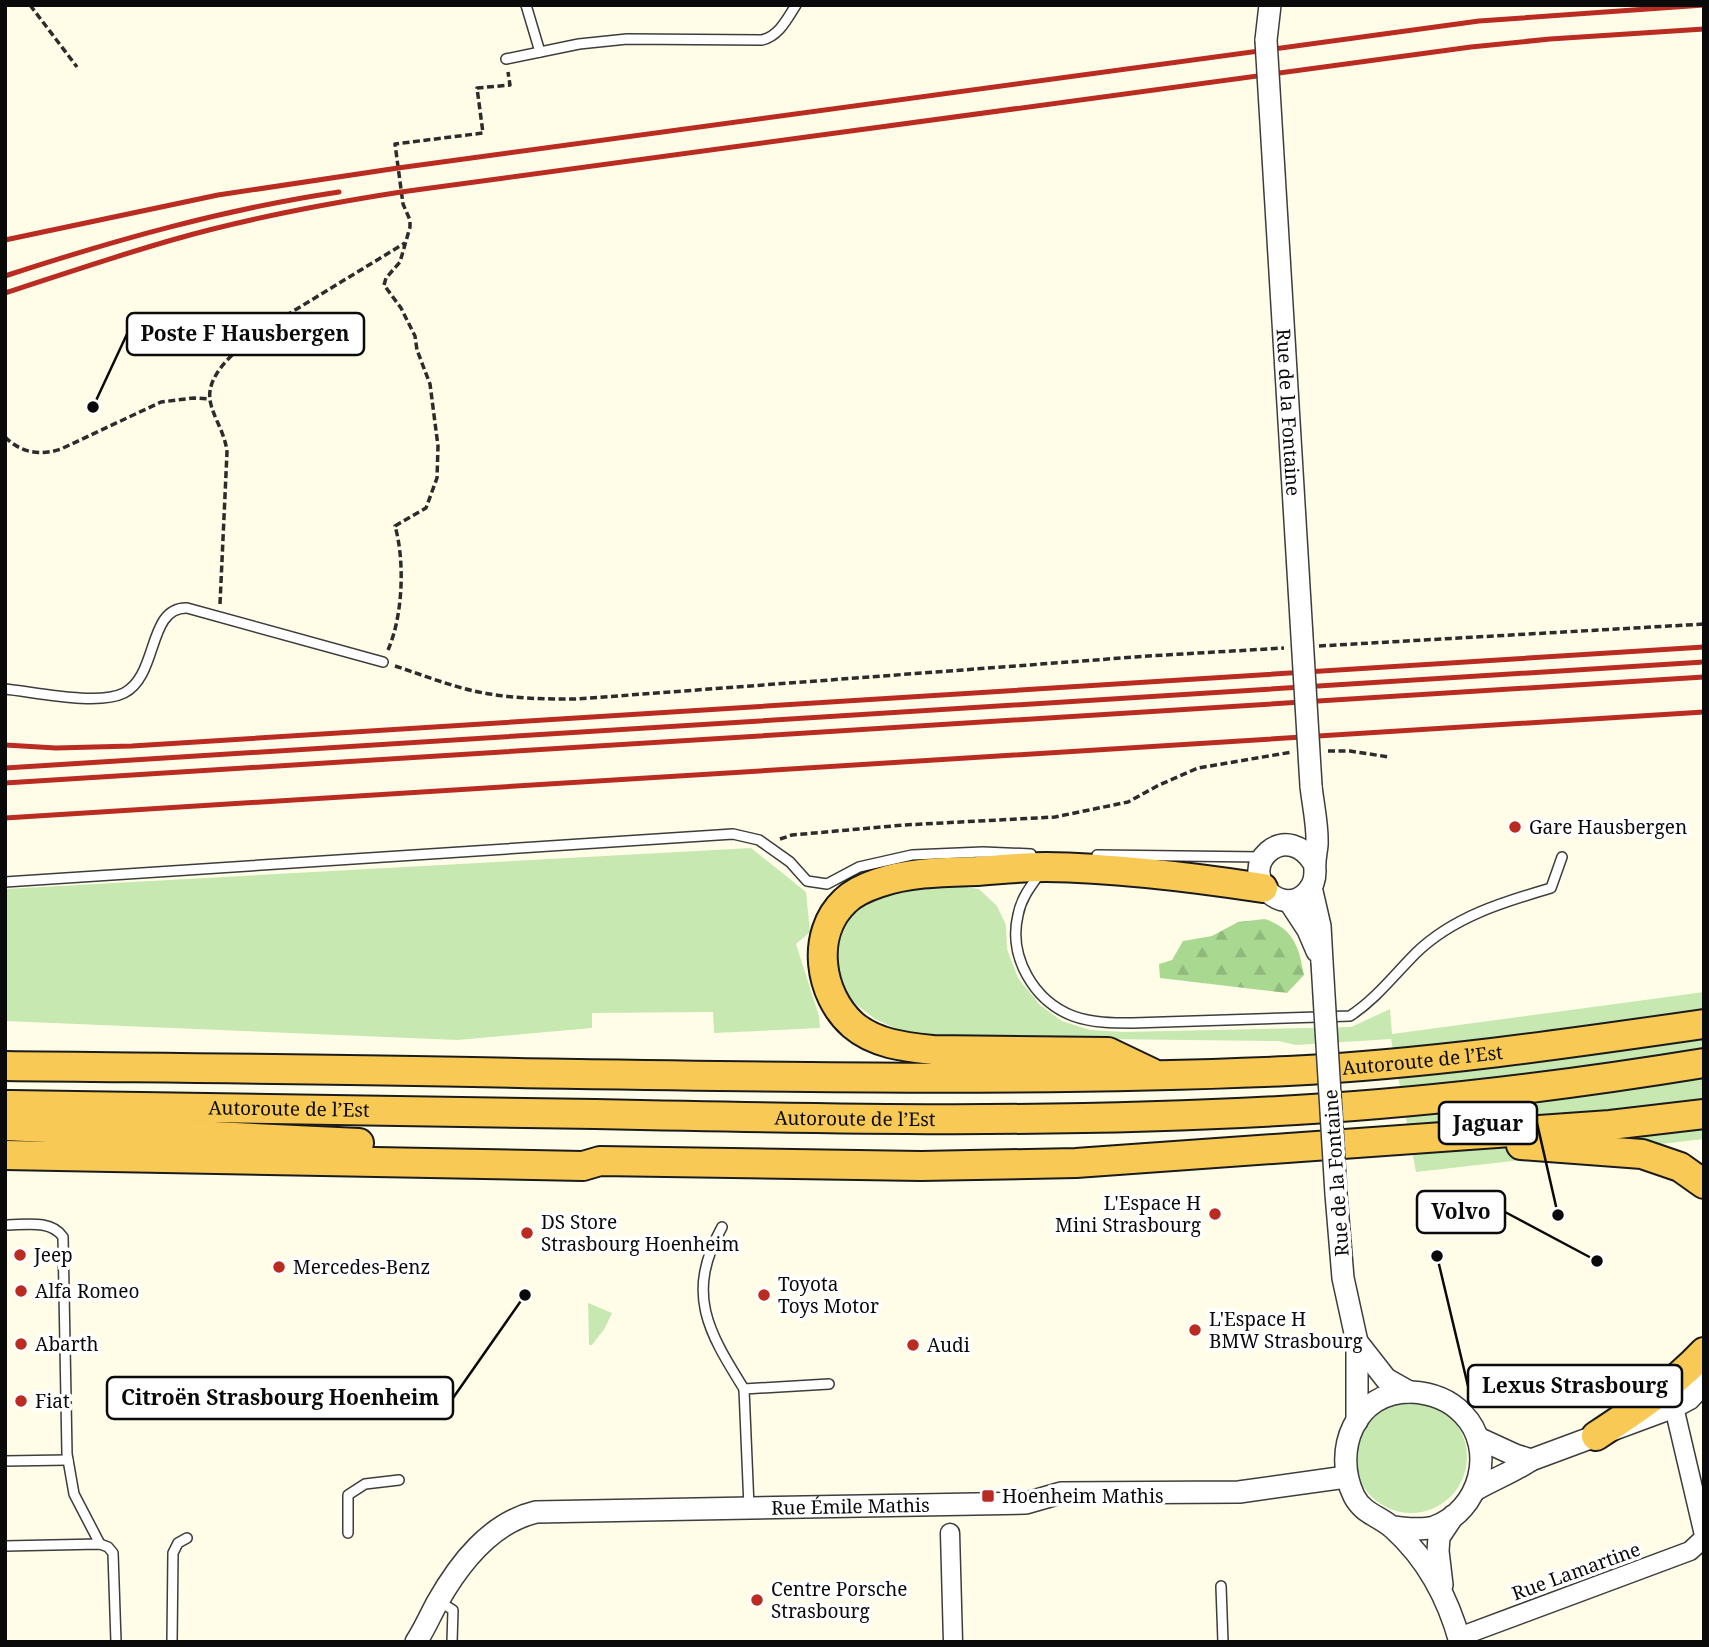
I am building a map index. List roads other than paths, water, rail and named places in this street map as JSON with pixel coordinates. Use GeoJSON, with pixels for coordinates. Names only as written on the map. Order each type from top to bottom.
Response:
{"type":"FeatureCollection","features":[{"type":"Feature","properties":{"kind":"highway"},"geometry":{"type":"LineString","coordinates":[[1154,1075],[1108,1052],[933,1051],[892,1044],[873,1037],[854,1026],[831,995],[825,977],[823,947],[833,918],[845,901],[858,892],[892,879],[1044,859],[1181,875],[1263,888]]}},
{"type":"Feature","properties":{"kind":"highway","name":"Autoroute de l’Est"},"geometry":{"type":"LineString","coordinates":[[5,1066],[852,1077],[1154,1075],[1291,1070],[1404,1061],[1495,1052],[1704,1024]]}},
{"type":"Feature","properties":{"kind":"highway","name":"Autoroute de l’Est"},"geometry":{"type":"LineString","coordinates":[[5,1105],[1012,1119],[1295,1110],[1413,1101],[1617,1077],[1704,1063]]}},
{"type":"Feature","properties":{"kind":"highway"},"geometry":{"type":"LineString","coordinates":[[5,1155],[583,1166],[600,1161],[1010,1166],[1610,1125],[1704,1114]]}},
{"type":"Feature","properties":{"kind":"highway"},"geometry":{"type":"LineString","coordinates":[[5,1126],[468,1148],[584,1155],[600,1161]]}},
{"type":"Feature","properties":{"kind":"highway"},"geometry":{"type":"LineString","coordinates":[[1417,1138],[1642,1154],[1680,1167],[1704,1184]]}},
{"type":"Feature","properties":{"kind":"highway"},"geometry":{"type":"LineString","coordinates":[[1596,1436],[1649,1401],[1689,1369],[1704,1353]]}},
{"type":"Feature","properties":{"kind":"street","name":"Rue de la Fontaine"},"geometry":{"type":"LineString","coordinates":[[1264,5],[1311,786],[1317,845],[1311,887],[1320,926],[1343,1278],[1357,1342],[1357,1421]]}},
{"type":"Feature","properties":{"kind":"street","name":"Rue de la Fontaine"},"geometry":{"type":"LineString","coordinates":[[1266,40],[1270,5]]}},
{"type":"Feature","properties":{"kind":"street","name":"Rue de la Fontaine"},"geometry":{"type":"LineString","coordinates":[[1263,857],[1277,846],[1285,845],[1304,820],[1311,786]]}},
{"type":"Feature","properties":{"kind":"street"},"geometry":{"type":"LineString","coordinates":[[1285,845],[1302,849],[1313,862]]}},
{"type":"Feature","properties":{"kind":"street"},"geometry":{"type":"LineString","coordinates":[[1263,857],[1259,872],[1263,888],[1274,898],[1289,901],[1305,894],[1311,887]]}},
{"type":"Feature","properties":{"kind":"street","name":"Rue de la Fontaine"},"geometry":{"type":"LineString","coordinates":[[1289,901],[1308,930],[1322,962]]}},
{"type":"Feature","properties":{"kind":"street","name":"Rue de la Fontaine"},"geometry":{"type":"LineString","coordinates":[[1357,1342],[1387,1379],[1409,1392]]}},
{"type":"Feature","properties":{"kind":"street"},"geometry":{"type":"LineString","coordinates":[[1475,1490],[1512,1473],[1531,1460],[1689,1401],[1704,1382]]}},
{"type":"Feature","properties":{"kind":"street","name":"Rue de la Fontaine"},"geometry":{"type":"LineString","coordinates":[[1460,1639],[1442,1591],[1428,1568],[1392,1527],[1369,1514],[1355,1499],[1346,1477],[1344,1452],[1350,1430],[1364,1411],[1382,1398],[1409,1392],[1427,1393],[1447,1401],[1465,1415],[1478,1438]]}},
{"type":"Feature","properties":{"kind":"street","name":"Rue Lamartine"},"geometry":{"type":"LineString","coordinates":[[1460,1639],[1690,1551],[1704,1537],[1689,1401]]}},
{"type":"Feature","properties":{"kind":"street"},"geometry":{"type":"LineString","coordinates":[[1478,1438],[1531,1460]]}},
{"type":"Feature","properties":{"kind":"street"},"geometry":{"type":"LineString","coordinates":[[1475,1490],[1482,1465],[1478,1438]]}},
{"type":"Feature","properties":{"kind":"street","name":"Rue Émile Mathis"},"geometry":{"type":"LineString","coordinates":[[416,1642],[462,1564],[495,1531],[522,1515],[536,1512],[1026,1503],[1061,1493],[1239,1492],[1346,1477]]}},
{"type":"Feature","properties":{"kind":"street","name":"Rue de la Fontaine"},"geometry":{"type":"LineString","coordinates":[[1392,1527],[1420,1530],[1436,1526],[1460,1511],[1475,1490]]}},
{"type":"Feature","properties":{"kind":"street","name":"Rue de la Fontaine"},"geometry":{"type":"LineString","coordinates":[[1442,1591],[1439,1537],[1453,1516]]}},
{"type":"Feature","properties":{"kind":"street"},"geometry":{"type":"LineString","coordinates":[[950,1532],[953,1642]]}},
{"type":"Feature","properties":{"kind":"lane"},"geometry":{"type":"LineString","coordinates":[[526,5],[540,52]]}},
{"type":"Feature","properties":{"kind":"lane"},"geometry":{"type":"LineString","coordinates":[[506,59],[579,44],[626,39],[762,40],[778,32],[796,5]]}},
{"type":"Feature","properties":{"kind":"lane"},"geometry":{"type":"LineString","coordinates":[[5,689],[88,698],[122,694],[132,688],[146,669],[167,614],[180,608],[383,662]]}},
{"type":"Feature","properties":{"kind":"lane"},"geometry":{"type":"LineString","coordinates":[[5,881],[733,834],[759,840],[790,862],[807,881],[827,884],[859,867],[912,855],[983,852],[1044,859],[1024,896],[1017,916],[1019,959],[1028,978],[1042,996],[1075,1017],[1104,1023],[1133,1023],[1350,1016],[1371,1002],[1418,951],[1445,930],[1483,910],[1551,888],[1562,857]]}},
{"type":"Feature","properties":{"kind":"lane"},"geometry":{"type":"LineString","coordinates":[[1090,855],[1263,857]]}},
{"type":"Feature","properties":{"kind":"lane"},"geometry":{"type":"LineString","coordinates":[[5,1225],[49,1225],[63,1237],[68,1460],[74,1494],[100,1544]]}},
{"type":"Feature","properties":{"kind":"lane"},"geometry":{"type":"LineString","coordinates":[[722,1227],[708,1262],[704,1303],[712,1336],[744,1389],[748,1507]]}},
{"type":"Feature","properties":{"kind":"lane"},"geometry":{"type":"LineString","coordinates":[[744,1389],[829,1384]]}},
{"type":"Feature","properties":{"kind":"lane"},"geometry":{"type":"LineString","coordinates":[[5,1461],[68,1460]]}},
{"type":"Feature","properties":{"kind":"lane"},"geometry":{"type":"LineString","coordinates":[[348,1533],[348,1494],[365,1484],[399,1480]]}},
{"type":"Feature","properties":{"kind":"lane"},"geometry":{"type":"LineString","coordinates":[[172,1642],[173,1553],[178,1543],[187,1538]]}},
{"type":"Feature","properties":{"kind":"lane"},"geometry":{"type":"LineString","coordinates":[[5,1546],[100,1544],[108,1547],[113,1553],[116,1642]]}},
{"type":"Feature","properties":{"kind":"lane"},"geometry":{"type":"LineString","coordinates":[[1221,1586],[1223,1642]]}},
{"type":"Feature","properties":{"kind":"lane"},"geometry":{"type":"LineString","coordinates":[[439,1601],[453,1610],[452,1642]]}},
{"type":"Feature","properties":{"kind":"railway"},"geometry":{"type":"LineString","coordinates":[[5,240],[218,195],[398,168],[1479,21],[1704,5]]}},
{"type":"Feature","properties":{"kind":"railway"},"geometry":{"type":"LineString","coordinates":[[5,293],[201,232],[343,201],[1471,47],[1704,29]]}},
{"type":"Feature","properties":{"kind":"railway"},"geometry":{"type":"LineString","coordinates":[[5,276],[171,227],[254,207],[339,192]]}},
{"type":"Feature","properties":{"kind":"railway"},"geometry":{"type":"LineString","coordinates":[[5,745],[56,748],[132,746],[1704,647]]}},
{"type":"Feature","properties":{"kind":"railway"},"geometry":{"type":"LineString","coordinates":[[5,768],[1704,662]]}},
{"type":"Feature","properties":{"kind":"railway"},"geometry":{"type":"LineString","coordinates":[[5,783],[1704,677]]}},
{"type":"Feature","properties":{"kind":"railway"},"geometry":{"type":"LineString","coordinates":[[5,818],[1704,712]]}},
{"type":"Feature","properties":{"kind":"place","name":"Poste F Hausbergen"},"geometry":{"type":"Point","coordinates":[93,407]}},
{"type":"Feature","properties":{"kind":"place","name":"Gare Hausbergen"},"geometry":{"type":"Point","coordinates":[1515,827]}},
{"type":"Feature","properties":{"kind":"place","name":"L'Espace H Mini Strasbourg"},"geometry":{"type":"Point","coordinates":[1215,1214]}},
{"type":"Feature","properties":{"kind":"place","name":"Jaguar"},"geometry":{"type":"Point","coordinates":[1558,1215]}},
{"type":"Feature","properties":{"kind":"place","name":"DS Store Strasbourg Hoenheim"},"geometry":{"type":"Point","coordinates":[527,1233]}},
{"type":"Feature","properties":{"kind":"place","name":"Jeep"},"geometry":{"type":"Point","coordinates":[20,1255]}},
{"type":"Feature","properties":{"kind":"place","name":"Lexus Strasbourg"},"geometry":{"type":"Point","coordinates":[1437,1256]}},
{"type":"Feature","properties":{"kind":"place","name":"Volvo"},"geometry":{"type":"Point","coordinates":[1597,1261]}},
{"type":"Feature","properties":{"kind":"place","name":"Mercedes-Benz"},"geometry":{"type":"Point","coordinates":[279,1267]}},
{"type":"Feature","properties":{"kind":"place","name":"Alfa Romeo"},"geometry":{"type":"Point","coordinates":[21,1291]}},
{"type":"Feature","properties":{"kind":"place","name":"Citroën Strasbourg Hoenheim"},"geometry":{"type":"Point","coordinates":[525,1295]}},
{"type":"Feature","properties":{"kind":"place","name":"Toyota Toys Motor"},"geometry":{"type":"Point","coordinates":[764,1295]}},
{"type":"Feature","properties":{"kind":"place","name":"L'Espace H BMW Strasbourg"},"geometry":{"type":"Point","coordinates":[1195,1330]}},
{"type":"Feature","properties":{"kind":"place","name":"Abarth"},"geometry":{"type":"Point","coordinates":[21,1344]}},
{"type":"Feature","properties":{"kind":"place","name":"Audi"},"geometry":{"type":"Point","coordinates":[913,1345]}},
{"type":"Feature","properties":{"kind":"place","name":"Fiat"},"geometry":{"type":"Point","coordinates":[21,1401]}},
{"type":"Feature","properties":{"kind":"place","name":"Hoenheim Mathis"},"geometry":{"type":"Point","coordinates":[988,1496]}},
{"type":"Feature","properties":{"kind":"place","name":"Centre Porsche Strasbourg"},"geometry":{"type":"Point","coordinates":[757,1600]}}]}
